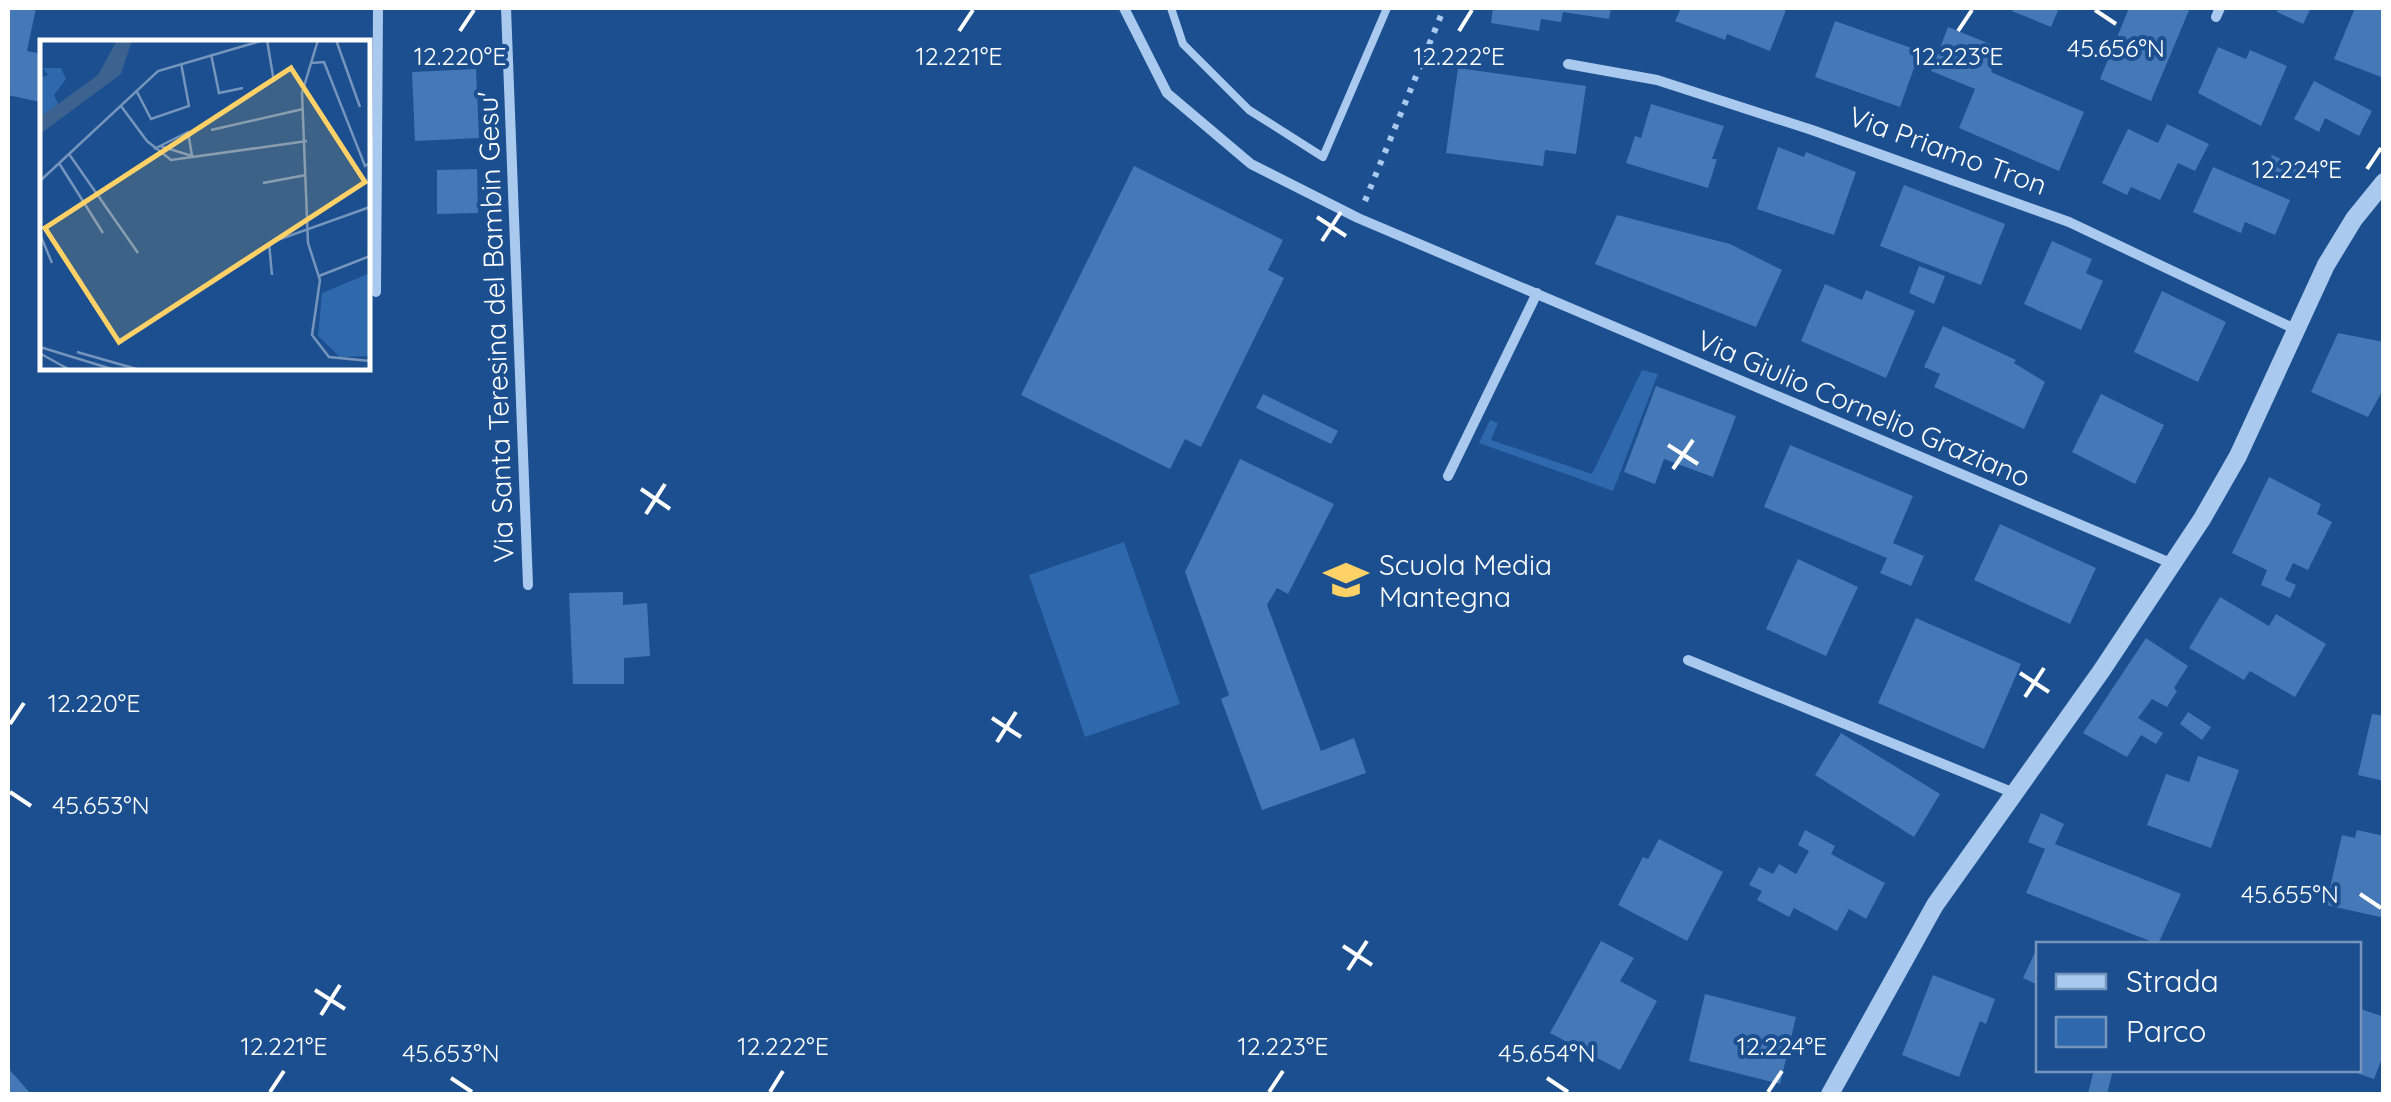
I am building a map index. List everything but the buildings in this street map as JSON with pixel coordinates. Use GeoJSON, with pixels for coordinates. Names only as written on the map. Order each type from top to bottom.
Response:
{"type":"FeatureCollection","features":[{"type":"Feature","properties":{"kind":"street"},"geometry":{"type":"LineString","coordinates":[[376,292],[378,8]]}},
{"type":"Feature","properties":{"kind":"street","name":"Via Santa Teresina del Bambin Gesu'"},"geometry":{"type":"LineString","coordinates":[[506,8],[528,585]]}},
{"type":"Feature","properties":{"kind":"street","name":"Via Giulio Cornelio Graziano"},"geometry":{"type":"LineString","coordinates":[[1124,8],[1168,92],[1251,164],[1358,218],[2174,564]]}},
{"type":"Feature","properties":{"kind":"street","name":"Via Priamo Tron"},"geometry":{"type":"LineString","coordinates":[[1568,64],[1657,80],[1812,130],[2069,222],[2296,329]]}},
{"type":"Feature","properties":{"kind":"street"},"geometry":{"type":"LineString","coordinates":[[1830,1094],[1935,905],[2174,564],[2238,456],[2326,265],[2354,219],[2384,182]]}},
{"type":"Feature","properties":{"kind":"street"},"geometry":{"type":"LineString","coordinates":[[1448,476],[1537,293]]}},
{"type":"Feature","properties":{"kind":"street"},"geometry":{"type":"LineString","coordinates":[[1688,660],[2014,793]]}},
{"type":"Feature","properties":{"kind":"lane"},"geometry":{"type":"LineString","coordinates":[[1171,8],[1183,44],[1249,110],[1323,157],[1386,8]]}},
{"type":"Feature","properties":{"kind":"path"},"geometry":{"type":"LineString","coordinates":[[1358,218],[1444,8]]}},
{"type":"Feature","properties":{"kind":"green space"},"geometry":{"type":"Polygon","coordinates":[[[1642,370],[1658,374],[1613,491],[1479,443],[1490,420],[1498,423],[1491,440],[1592,474],[1642,370]]]}},
{"type":"Feature","properties":{"kind":"green space"},"geometry":{"type":"Polygon","coordinates":[[[1124,542],[1180,704],[1085,737],[1029,575],[1124,542]]]}},
{"type":"Feature","properties":{"kind":"place","name":"Scuola Media Mantegna"},"geometry":{"type":"Point","coordinates":[1346,580]}}]}
